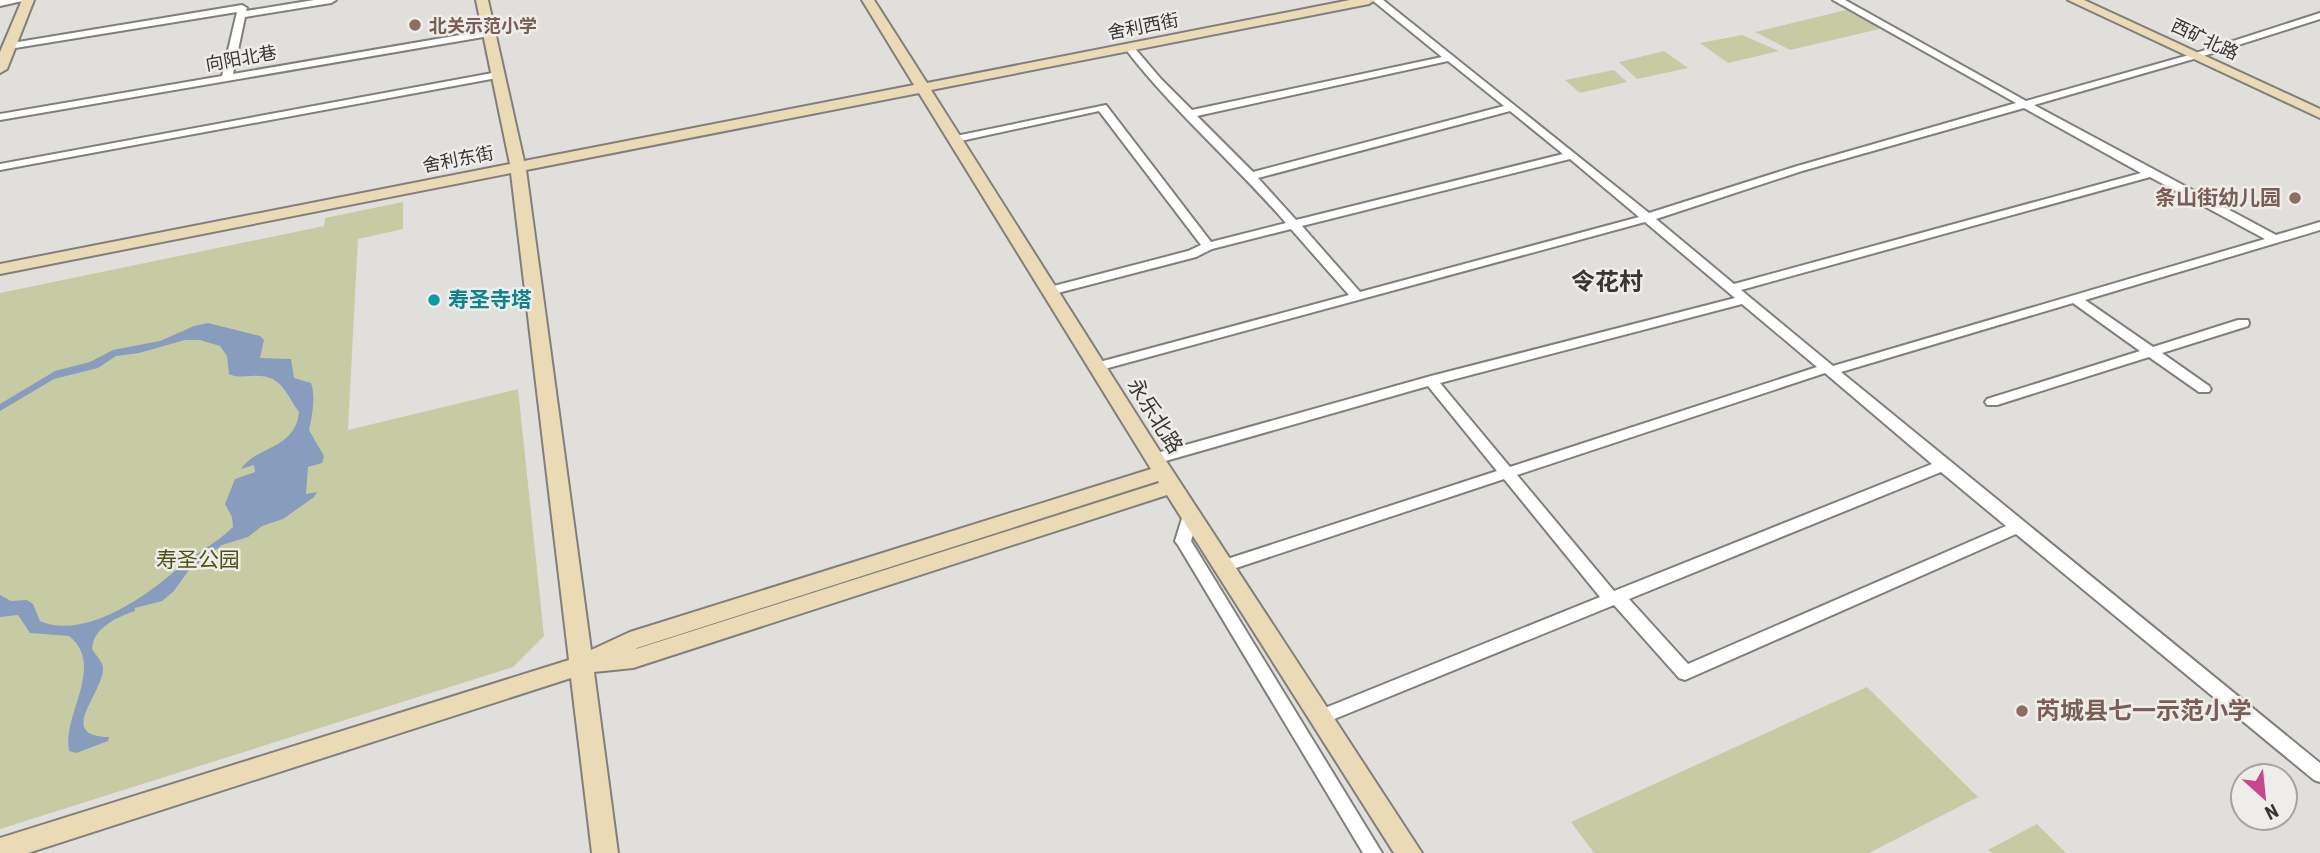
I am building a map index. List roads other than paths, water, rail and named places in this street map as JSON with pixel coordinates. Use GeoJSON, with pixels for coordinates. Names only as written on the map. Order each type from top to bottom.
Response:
{"type":"FeatureCollection","features":[{"type":"Feature","properties":{"kind":"street"},"geometry":{"type":"LineString","coordinates":[[0,4],[22,0]]}},
{"type":"Feature","properties":{"kind":"street"},"geometry":{"type":"LineString","coordinates":[[0,69],[28,0]]}},
{"type":"Feature","properties":{"kind":"street"},"geometry":{"type":"LineString","coordinates":[[9,46],[242,8],[331,0]]}},
{"type":"Feature","properties":{"kind":"street"},"geometry":{"type":"LineString","coordinates":[[481,0],[518,167],[605,853]]}},
{"type":"Feature","properties":{"kind":"street","name":"永乐北路"},"geometry":{"type":"LineString","coordinates":[[869,0],[1163,473],[1409,853]]}},
{"type":"Feature","properties":{"kind":"street","name":"舍利西街"},"geometry":{"type":"LineString","coordinates":[[923,87],[1369,0]]}},
{"type":"Feature","properties":{"kind":"street"},"geometry":{"type":"LineString","coordinates":[[1377,0],[1571,155],[2320,774]]}},
{"type":"Feature","properties":{"kind":"street"},"geometry":{"type":"LineString","coordinates":[[1838,0],[2276,240]]}},
{"type":"Feature","properties":{"kind":"street","name":"西矿北路"},"geometry":{"type":"LineString","coordinates":[[2074,0],[2320,111]]}},
{"type":"Feature","properties":{"kind":"street","name":"西矿北路"},"geometry":{"type":"LineString","coordinates":[[2083,0],[2197,55]]}},
{"type":"Feature","properties":{"kind":"street"},"geometry":{"type":"LineString","coordinates":[[227,78],[242,8]]}},
{"type":"Feature","properties":{"kind":"street"},"geometry":{"type":"LineString","coordinates":[[1097,367],[1647,218],[1798,169],[2197,55],[2320,16]]}},
{"type":"Feature","properties":{"kind":"street","name":"向阳北巷"},"geometry":{"type":"LineString","coordinates":[[0,117],[489,33]]}},
{"type":"Feature","properties":{"kind":"street"},"geometry":{"type":"LineString","coordinates":[[1129,47],[1251,176],[1357,296]]}},
{"type":"Feature","properties":{"kind":"street"},"geometry":{"type":"LineString","coordinates":[[1190,114],[1450,58]]}},
{"type":"Feature","properties":{"kind":"street"},"geometry":{"type":"LineString","coordinates":[[0,167],[498,75]]}},
{"type":"Feature","properties":{"kind":"street","name":"舍利东街"},"geometry":{"type":"LineString","coordinates":[[0,269],[923,87]]}},
{"type":"Feature","properties":{"kind":"street"},"geometry":{"type":"LineString","coordinates":[[956,139],[1102,107],[1208,246]]}},
{"type":"Feature","properties":{"kind":"street"},"geometry":{"type":"LineString","coordinates":[[1251,176],[1512,107]]}},
{"type":"Feature","properties":{"kind":"street"},"geometry":{"type":"LineString","coordinates":[[1050,291],[1192,254],[1208,246],[1571,155]]}},
{"type":"Feature","properties":{"kind":"street"},"geometry":{"type":"LineString","coordinates":[[1731,289],[2153,173]]}},
{"type":"Feature","properties":{"kind":"street"},"geometry":{"type":"LineString","coordinates":[[1224,566],[1828,370],[2320,226]]}},
{"type":"Feature","properties":{"kind":"street"},"geometry":{"type":"LineString","coordinates":[[0,850],[582,665],[633,659],[1432,381],[1744,299]]}},
{"type":"Feature","properties":{"kind":"street"},"geometry":{"type":"LineString","coordinates":[[2074,299],[2204,388]]}},
{"type":"Feature","properties":{"kind":"street"},"geometry":{"type":"LineString","coordinates":[[1992,402],[2243,323]]}},
{"type":"Feature","properties":{"kind":"street"},"geometry":{"type":"LineString","coordinates":[[1432,381],[1614,598],[1685,673],[2018,527]]}},
{"type":"Feature","properties":{"kind":"street"},"geometry":{"type":"LineString","coordinates":[[1321,717],[1943,465]]}},
{"type":"Feature","properties":{"kind":"street"},"geometry":{"type":"LineString","coordinates":[[1191,515],[1184,541],[1373,853]]}},
{"type":"Feature","properties":{"kind":"water"},"geometry":{"type":"Polygon","coordinates":[[[208,323],[260,336],[264,340],[260,358],[291,359],[294,378],[311,383],[313,400],[309,430],[324,456],[322,463],[308,467],[306,494],[317,492],[283,519],[262,526],[248,537],[222,545],[189,570],[174,591],[162,601],[135,608],[135,611],[101,629],[92,649],[101,661],[103,669],[84,722],[86,730],[93,735],[109,737],[108,741],[76,753],[69,751],[71,722],[83,676],[84,661],[79,648],[69,636],[30,633],[18,615],[0,617],[0,595],[11,601],[27,600],[33,604],[40,621],[57,625],[94,621],[131,603],[233,527],[232,517],[225,504],[235,479],[255,472],[254,465],[241,469],[248,461],[291,433],[299,412],[282,386],[262,376],[229,374],[227,356],[220,346],[200,340],[185,340],[139,353],[116,356],[98,368],[54,379],[0,411],[0,404],[55,371],[90,362],[113,350],[160,341],[194,326],[208,323]]]}},
{"type":"Feature","properties":{"kind":"place","name":"北关示范小学"},"geometry":{"type":"Point","coordinates":[415,25]}},
{"type":"Feature","properties":{"kind":"place","name":"条山街幼儿园"},"geometry":{"type":"Point","coordinates":[2295,198]}},
{"type":"Feature","properties":{"kind":"place","name":"寿圣寺塔"},"geometry":{"type":"Point","coordinates":[434,300]}},
{"type":"Feature","properties":{"kind":"place","name":"芮城县七一示范小学"},"geometry":{"type":"Point","coordinates":[2022,711]}},
{"type":"Feature","properties":{"kind":"district","name":"令花村"},"geometry":{"type":"Point","coordinates":[1607,282]}},
{"type":"Feature","properties":{"kind":"park label","name":"寿圣公园"},"geometry":{"type":"Point","coordinates":[198,560]}}]}
